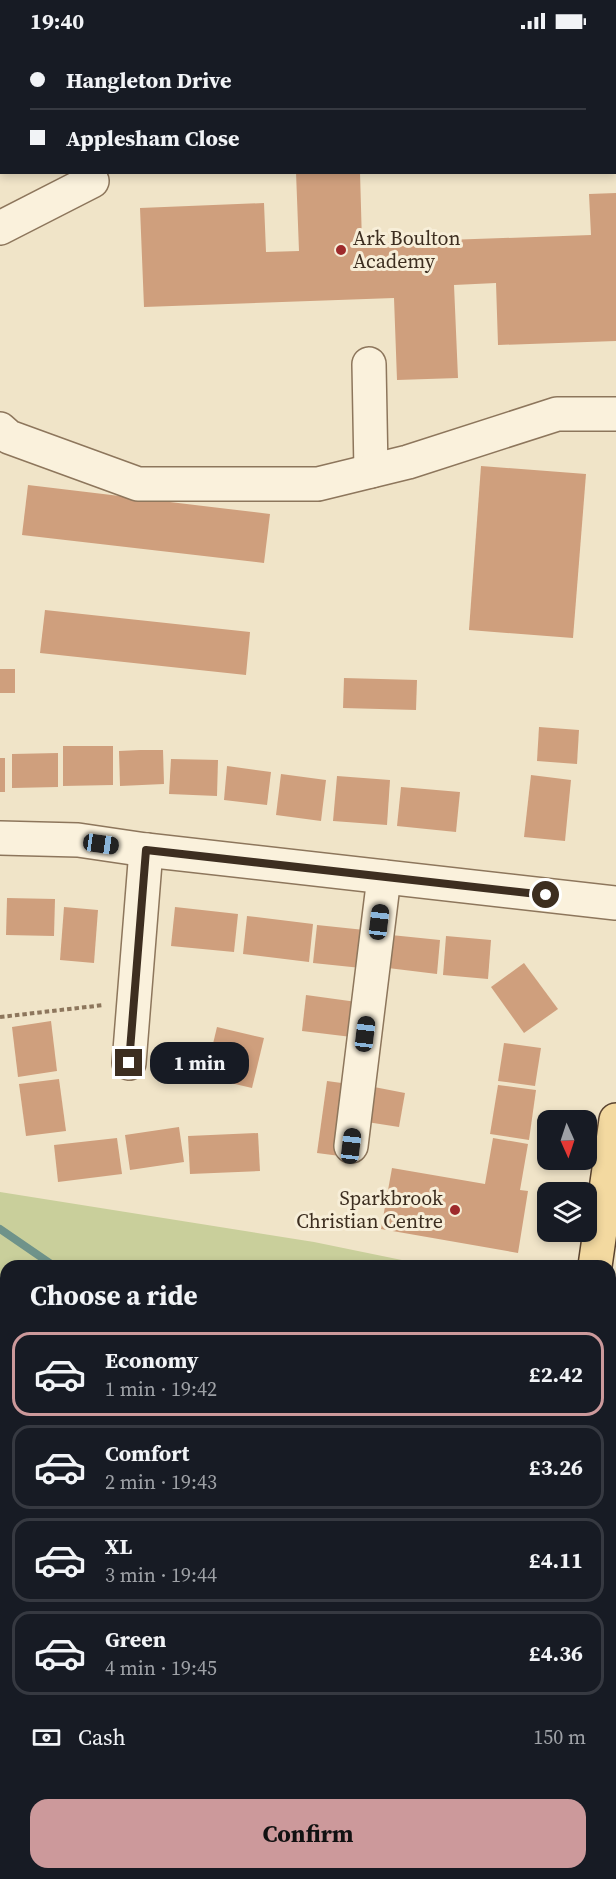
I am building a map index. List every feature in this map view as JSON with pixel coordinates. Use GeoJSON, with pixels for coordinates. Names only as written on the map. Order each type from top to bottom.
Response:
{"type":"FeatureCollection","features":[{"type":"Feature","properties":{"kind":"main road"},"geometry":{"type":"LineString","coordinates":[[596,1260],[616,1120]]}},
{"type":"Feature","properties":{"kind":"street"},"geometry":{"type":"LineString","coordinates":[[0,228],[92,181]]}},
{"type":"Feature","properties":{"kind":"street"},"geometry":{"type":"LineString","coordinates":[[369,364],[371,471]]}},
{"type":"Feature","properties":{"kind":"street"},"geometry":{"type":"LineString","coordinates":[[0,429],[9,437],[138,484],[318,484],[408,462],[557,414],[616,414]]}},
{"type":"Feature","properties":{"kind":"street"},"geometry":{"type":"LineString","coordinates":[[0,838],[78,840],[146,850],[616,903]]}},
{"type":"Feature","properties":{"kind":"street"},"geometry":{"type":"LineString","coordinates":[[129,1063],[146,850]]}},
{"type":"Feature","properties":{"kind":"street"},"geometry":{"type":"LineString","coordinates":[[351,1146],[384,877]]}},
{"type":"Feature","properties":{"kind":"path"},"geometry":{"type":"LineString","coordinates":[[0,1017],[134,1001]]}},
{"type":"Feature","properties":{"kind":"green space"},"geometry":{"type":"Polygon","coordinates":[[[0,1192],[314,1242],[402,1260],[0,1260],[0,1192]]]}},
{"type":"Feature","properties":{"kind":"building"},"geometry":{"type":"Polygon","coordinates":[[[296,174],[360,174],[362,243],[591,235],[589,194],[616,193],[616,341],[498,345],[496,283],[454,285],[458,378],[397,380],[394,298],[144,307],[140,208],[264,203],[266,252],[299,251],[296,174]]]}},
{"type":"Feature","properties":{"kind":"building"},"geometry":{"type":"Polygon","coordinates":[[[481,466],[586,474],[573,638],[469,630],[481,466]]]}},
{"type":"Feature","properties":{"kind":"building"},"geometry":{"type":"Polygon","coordinates":[[[28,485],[270,514],[264,563],[22,535],[28,485]]]}},
{"type":"Feature","properties":{"kind":"building"},"geometry":{"type":"Polygon","coordinates":[[[45,610],[250,632],[246,675],[40,653],[45,610]]]}},
{"type":"Feature","properties":{"kind":"building"},"geometry":{"type":"Polygon","coordinates":[[[0,669],[15,669],[15,693],[0,693],[0,669]]]}},
{"type":"Feature","properties":{"kind":"building"},"geometry":{"type":"Polygon","coordinates":[[[344,678],[417,680],[416,710],[343,708],[344,678]]]}},
{"type":"Feature","properties":{"kind":"building"},"geometry":{"type":"Polygon","coordinates":[[[539,727],[579,730],[577,764],[537,761],[539,727]]]}},
{"type":"Feature","properties":{"kind":"building"},"geometry":{"type":"Polygon","coordinates":[[[63,746],[113,746],[113,785],[63,786],[63,746]]]}},
{"type":"Feature","properties":{"kind":"building"},"geometry":{"type":"Polygon","coordinates":[[[163,750],[164,784],[120,786],[119,751],[163,750]]]}},
{"type":"Feature","properties":{"kind":"building"},"geometry":{"type":"Polygon","coordinates":[[[58,753],[58,787],[12,788],[12,754],[58,753]]]}},
{"type":"Feature","properties":{"kind":"building"},"geometry":{"type":"Polygon","coordinates":[[[0,758],[5,758],[5,792],[0,792],[0,758]]]}},
{"type":"Feature","properties":{"kind":"building"},"geometry":{"type":"Polygon","coordinates":[[[171,759],[218,760],[217,796],[169,794],[171,759]]]}},
{"type":"Feature","properties":{"kind":"building"},"geometry":{"type":"Polygon","coordinates":[[[227,766],[271,772],[267,805],[224,800],[227,766]]]}},
{"type":"Feature","properties":{"kind":"building"},"geometry":{"type":"Polygon","coordinates":[[[281,774],[326,780],[321,821],[276,815],[281,774]]]}},
{"type":"Feature","properties":{"kind":"building"},"geometry":{"type":"Polygon","coordinates":[[[531,775],[571,780],[565,841],[524,837],[531,775]]]}},
{"type":"Feature","properties":{"kind":"building"},"geometry":{"type":"Polygon","coordinates":[[[337,776],[390,780],[387,825],[333,821],[337,776]]]}},
{"type":"Feature","properties":{"kind":"building"},"geometry":{"type":"Polygon","coordinates":[[[401,787],[460,792],[456,832],[397,826],[401,787]]]}},
{"type":"Feature","properties":{"kind":"building"},"geometry":{"type":"Polygon","coordinates":[[[7,898],[55,899],[54,936],[6,935],[7,898]]]}},
{"type":"Feature","properties":{"kind":"building"},"geometry":{"type":"Polygon","coordinates":[[[64,907],[98,910],[94,963],[60,960],[64,907]]]}},
{"type":"Feature","properties":{"kind":"building"},"geometry":{"type":"Polygon","coordinates":[[[175,907],[238,914],[234,952],[171,946],[175,907]]]}},
{"type":"Feature","properties":{"kind":"building"},"geometry":{"type":"Polygon","coordinates":[[[247,916],[313,924],[309,962],[243,954],[247,916]]]}},
{"type":"Feature","properties":{"kind":"building"},"geometry":{"type":"Polygon","coordinates":[[[317,925],[374,931],[371,969],[313,963],[317,925]]]}},
{"type":"Feature","properties":{"kind":"building"},"geometry":{"type":"Polygon","coordinates":[[[391,935],[440,940],[437,974],[388,968],[391,935]]]}},
{"type":"Feature","properties":{"kind":"building"},"geometry":{"type":"Polygon","coordinates":[[[446,936],[491,940],[488,979],[443,975],[446,936]]]}},
{"type":"Feature","properties":{"kind":"building"},"geometry":{"type":"Polygon","coordinates":[[[524,963],[558,1009],[524,1033],[491,987],[524,963]]]}},
{"type":"Feature","properties":{"kind":"building"},"geometry":{"type":"Polygon","coordinates":[[[306,995],[364,1003],[360,1038],[302,1031],[306,995]]]}},
{"type":"Feature","properties":{"kind":"building"},"geometry":{"type":"Polygon","coordinates":[[[51,1021],[57,1071],[18,1077],[12,1027],[51,1021]]]}},
{"type":"Feature","properties":{"kind":"building"},"geometry":{"type":"Polygon","coordinates":[[[217,1027],[264,1038],[252,1088],[205,1077],[217,1027]]]}},
{"type":"Feature","properties":{"kind":"building"},"geometry":{"type":"Polygon","coordinates":[[[504,1043],[541,1048],[535,1086],[498,1081],[504,1043]]]}},
{"type":"Feature","properties":{"kind":"building"},"geometry":{"type":"Polygon","coordinates":[[[59,1079],[66,1131],[26,1136],[19,1084],[59,1079]]]}},
{"type":"Feature","properties":{"kind":"building"},"geometry":{"type":"Polygon","coordinates":[[[327,1081],[349,1084],[340,1156],[317,1153],[327,1081]]]}},
{"type":"Feature","properties":{"kind":"building"},"geometry":{"type":"Polygon","coordinates":[[[498,1085],[536,1090],[529,1140],[490,1134],[498,1085]]]}},
{"type":"Feature","properties":{"kind":"building"},"geometry":{"type":"Polygon","coordinates":[[[374,1087],[405,1093],[399,1127],[367,1122],[374,1087]]]}},
{"type":"Feature","properties":{"kind":"building"},"geometry":{"type":"Polygon","coordinates":[[[179,1127],[184,1162],[130,1170],[125,1135],[179,1127]]]}},
{"type":"Feature","properties":{"kind":"building"},"geometry":{"type":"Polygon","coordinates":[[[258,1133],[260,1171],[190,1174],[188,1136],[258,1133]]]}},
{"type":"Feature","properties":{"kind":"building"},"geometry":{"type":"Polygon","coordinates":[[[117,1138],[122,1174],[58,1182],[54,1145],[117,1138]]]}},
{"type":"Feature","properties":{"kind":"building","name":"Sparkbrook Christian Centre"},"geometry":{"type":"Polygon","coordinates":[[[493,1138],[528,1144],[520,1190],[528,1191],[518,1253],[381,1229],[392,1168],[485,1184],[493,1138]]]}},
{"type":"Feature","properties":{"kind":"waterway"},"geometry":{"type":"LineString","coordinates":[[0,1229],[45,1260]]}},
{"type":"Feature","properties":{"kind":"place","name":"Ark Boulton Academy"},"geometry":{"type":"Point","coordinates":[341,250]}},
{"type":"Feature","properties":{"kind":"place","name":"Sparkbrook Christian Centre"},"geometry":{"type":"Point","coordinates":[455,1210]}},
{"type":"Feature","properties":{"kind":"route"},"geometry":{"type":"LineString","coordinates":[[129,1063],[146,850],[546,895]]}}]}
